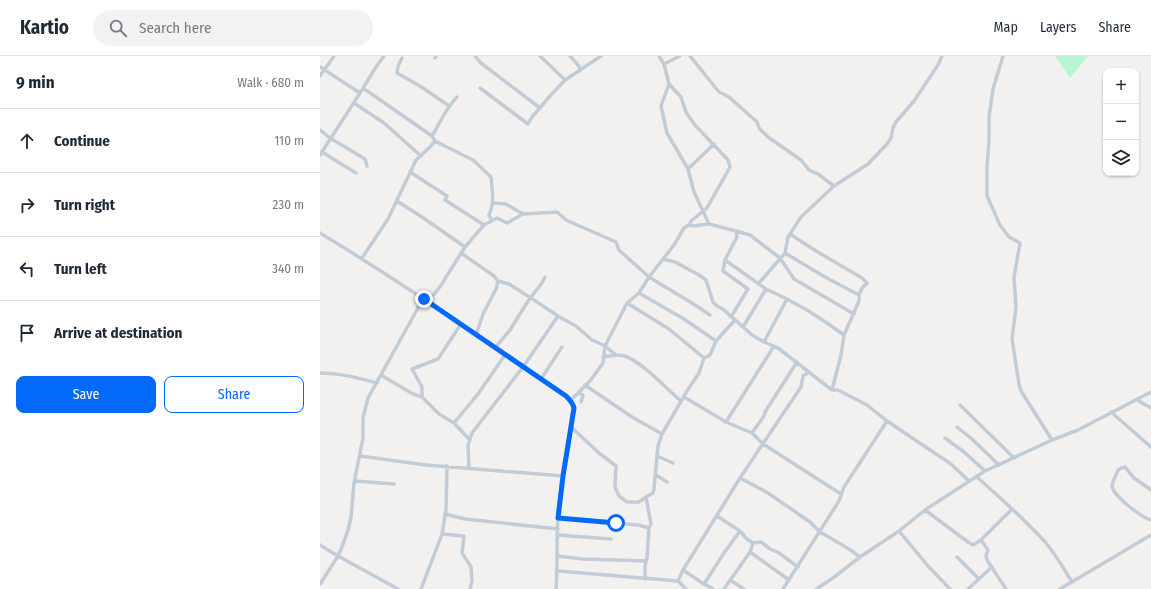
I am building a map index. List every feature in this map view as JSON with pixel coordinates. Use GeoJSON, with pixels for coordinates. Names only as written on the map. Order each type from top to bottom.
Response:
{"type":"FeatureCollection","features":[{"type":"Feature","properties":{"kind":"street"},"geometry":{"type":"LineString","coordinates":[[320,76],[334,56]]}},
{"type":"Feature","properties":{"kind":"street"},"geometry":{"type":"LineString","coordinates":[[475,56],[481,63],[540,108]]}},
{"type":"Feature","properties":{"kind":"street"},"geometry":{"type":"LineString","coordinates":[[540,56],[566,80]]}},
{"type":"Feature","properties":{"kind":"street"},"geometry":{"type":"LineString","coordinates":[[570,56],[579,66],[580,71]]}},
{"type":"Feature","properties":{"kind":"street"},"geometry":{"type":"LineString","coordinates":[[480,88],[528,124],[540,108],[566,80],[602,56]]}},
{"type":"Feature","properties":{"kind":"street"},"geometry":{"type":"LineString","coordinates":[[570,401],[586,385],[603,363],[605,346],[627,303],[639,293],[649,277],[674,245],[684,228],[706,208],[730,167],[728,160],[694,124],[686,112],[681,97],[669,84],[664,64],[659,56]]}},
{"type":"Feature","properties":{"kind":"street"},"geometry":{"type":"LineString","coordinates":[[664,64],[680,56]]}},
{"type":"Feature","properties":{"kind":"street"},"geometry":{"type":"LineString","coordinates":[[690,56],[719,92],[729,97],[757,122],[759,128],[768,137],[801,160],[810,170],[834,186]]}},
{"type":"Feature","properties":{"kind":"street"},"geometry":{"type":"LineString","coordinates":[[759,283],[784,253],[788,237],[801,217],[834,186],[868,164],[887,144],[891,138],[896,122],[914,101],[938,65],[942,56]]}},
{"type":"Feature","properties":{"kind":"street"},"geometry":{"type":"LineString","coordinates":[[1003,56],[993,89],[990,110],[987,196],[1000,225],[1009,237],[1020,243],[1014,277],[1016,307],[1012,339],[1018,378],[1021,390],[1052,440]]}},
{"type":"Feature","properties":{"kind":"street"},"geometry":{"type":"LineString","coordinates":[[402,58],[398,66],[398,73],[449,106]]}},
{"type":"Feature","properties":{"kind":"street"},"geometry":{"type":"LineString","coordinates":[[356,173],[321,154],[376,66],[382,59]]}},
{"type":"Feature","properties":{"kind":"street"},"geometry":{"type":"LineString","coordinates":[[320,67],[360,93]]}},
{"type":"Feature","properties":{"kind":"street"},"geometry":{"type":"LineString","coordinates":[[669,84],[661,106],[667,133],[688,169],[694,192],[709,224]]}},
{"type":"Feature","properties":{"kind":"street"},"geometry":{"type":"LineString","coordinates":[[363,88],[432,136],[435,141],[473,160],[491,177],[492,210],[489,215],[492,221]]}},
{"type":"Feature","properties":{"kind":"street"},"geometry":{"type":"LineString","coordinates":[[432,136],[449,106],[457,97]]}},
{"type":"Feature","properties":{"kind":"street"},"geometry":{"type":"LineString","coordinates":[[354,103],[384,123],[421,156]]}},
{"type":"Feature","properties":{"kind":"street"},"geometry":{"type":"LineString","coordinates":[[320,130],[365,160],[367,166]]}},
{"type":"Feature","properties":{"kind":"street"},"geometry":{"type":"LineString","coordinates":[[362,258],[388,219],[416,160],[435,141]]}},
{"type":"Feature","properties":{"kind":"street"},"geometry":{"type":"LineString","coordinates":[[688,169],[714,144]]}},
{"type":"Feature","properties":{"kind":"street"},"geometry":{"type":"LineString","coordinates":[[410,172],[447,196],[445,200],[484,225]]}},
{"type":"Feature","properties":{"kind":"street"},"geometry":{"type":"LineString","coordinates":[[397,201],[465,248]]}},
{"type":"Feature","properties":{"kind":"street"},"geometry":{"type":"LineString","coordinates":[[492,203],[506,204],[522,214]]}},
{"type":"Feature","properties":{"kind":"street"},"geometry":{"type":"LineString","coordinates":[[428,302],[442,284],[461,253],[484,225],[497,218],[506,223],[522,214],[557,212],[566,220],[616,242],[619,250],[649,277],[710,314]]}},
{"type":"Feature","properties":{"kind":"street"},"geometry":{"type":"LineString","coordinates":[[689,225],[709,224],[750,236],[780,258],[794,280],[854,314]]}},
{"type":"Feature","properties":{"kind":"street"},"geometry":{"type":"LineString","coordinates":[[732,317],[748,289],[723,271],[725,260],[737,237],[736,231]]}},
{"type":"Feature","properties":{"kind":"street"},"geometry":{"type":"LineString","coordinates":[[320,233],[362,258],[461,324],[541,379],[573,404],[574,408],[558,518],[558,571],[556,589]]}},
{"type":"Feature","properties":{"kind":"street"},"geometry":{"type":"LineString","coordinates":[[790,234],[862,278],[867,283],[862,288],[859,295],[859,301],[844,335],[841,355],[832,390]]}},
{"type":"Feature","properties":{"kind":"street"},"geometry":{"type":"LineString","coordinates":[[461,253],[494,276],[498,281],[509,284],[576,326],[592,340],[605,346],[616,355]]}},
{"type":"Feature","properties":{"kind":"street"},"geometry":{"type":"LineString","coordinates":[[784,253],[825,278],[859,295]]}},
{"type":"Feature","properties":{"kind":"street"},"geometry":{"type":"LineString","coordinates":[[663,259],[675,262],[706,280],[713,302],[752,335],[774,346],[832,390],[838,390],[867,405],[887,422],[951,464],[969,481]]}},
{"type":"Feature","properties":{"kind":"street"},"geometry":{"type":"LineString","coordinates":[[725,260],[766,289],[787,299],[844,335]]}},
{"type":"Feature","properties":{"kind":"street"},"geometry":{"type":"LineString","coordinates":[[496,348],[542,284],[545,277]]}},
{"type":"Feature","properties":{"kind":"street"},"geometry":{"type":"LineString","coordinates":[[476,335],[483,314],[496,289],[498,281]]}},
{"type":"Feature","properties":{"kind":"street"},"geometry":{"type":"LineString","coordinates":[[743,327],[766,289]]}},
{"type":"Feature","properties":{"kind":"street"},"geometry":{"type":"LineString","coordinates":[[639,293],[684,319],[716,341]]}},
{"type":"Feature","properties":{"kind":"street"},"geometry":{"type":"LineString","coordinates":[[320,584],[338,556],[348,530],[363,438],[363,418],[368,398],[424,299]]}},
{"type":"Feature","properties":{"kind":"street"},"geometry":{"type":"LineString","coordinates":[[764,342],[787,299]]}},
{"type":"Feature","properties":{"kind":"street"},"geometry":{"type":"LineString","coordinates":[[627,303],[669,330],[704,358]]}},
{"type":"Feature","properties":{"kind":"street"},"geometry":{"type":"LineString","coordinates":[[468,468],[468,445],[472,433],[482,418],[523,367],[558,316]]}},
{"type":"Feature","properties":{"kind":"street"},"geometry":{"type":"LineString","coordinates":[[571,427],[599,453],[616,466],[615,487],[619,496],[627,502],[639,502],[653,493],[658,446],[662,434],[699,373],[704,358],[710,355],[716,341],[735,320]]}},
{"type":"Feature","properties":{"kind":"street"},"geometry":{"type":"LineString","coordinates":[[422,397],[422,387],[412,369],[438,359],[461,324]]}},
{"type":"Feature","properties":{"kind":"street"},"geometry":{"type":"LineString","coordinates":[[726,422],[774,346]]}},
{"type":"Feature","properties":{"kind":"street"},"geometry":{"type":"LineString","coordinates":[[541,379],[562,347]]}},
{"type":"Feature","properties":{"kind":"street"},"geometry":{"type":"LineString","coordinates":[[454,423],[478,394],[506,355]]}},
{"type":"Feature","properties":{"kind":"street"},"geometry":{"type":"LineString","coordinates":[[603,357],[616,355],[624,356],[632,360],[681,401]]}},
{"type":"Feature","properties":{"kind":"street"},"geometry":{"type":"LineString","coordinates":[[752,433],[797,362]]}},
{"type":"Feature","properties":{"kind":"street"},"geometry":{"type":"LineString","coordinates":[[678,582],[683,570],[740,478],[801,387],[803,376],[809,372]]}},
{"type":"Feature","properties":{"kind":"street"},"geometry":{"type":"LineString","coordinates":[[320,373],[346,375],[377,383]]}},
{"type":"Feature","properties":{"kind":"street"},"geometry":{"type":"LineString","coordinates":[[381,375],[413,394],[422,397],[439,414],[454,423],[469,439]]}},
{"type":"Feature","properties":{"kind":"street"},"geometry":{"type":"LineString","coordinates":[[586,385],[632,417],[662,434]]}},
{"type":"Feature","properties":{"kind":"street"},"geometry":{"type":"LineString","coordinates":[[816,589],[899,531],[925,510],[985,471],[1052,440],[1078,430],[1151,392]]}},
{"type":"Feature","properties":{"kind":"street"},"geometry":{"type":"LineString","coordinates":[[578,393],[583,395],[581,402]]}},
{"type":"Feature","properties":{"kind":"street"},"geometry":{"type":"LineString","coordinates":[[684,397],[726,422],[752,433],[763,444],[841,494]]}},
{"type":"Feature","properties":{"kind":"street"},"geometry":{"type":"LineString","coordinates":[[1137,400],[1151,408]]}},
{"type":"Feature","properties":{"kind":"street"},"geometry":{"type":"LineString","coordinates":[[960,405],[1014,458]]}},
{"type":"Feature","properties":{"kind":"street"},"geometry":{"type":"LineString","coordinates":[[1112,412],[1151,447]]}},
{"type":"Feature","properties":{"kind":"street"},"geometry":{"type":"LineString","coordinates":[[783,589],[798,568],[839,501],[844,487],[887,422]]}},
{"type":"Feature","properties":{"kind":"street"},"geometry":{"type":"LineString","coordinates":[[957,427],[972,438],[999,465]]}},
{"type":"Feature","properties":{"kind":"street"},"geometry":{"type":"LineString","coordinates":[[945,438],[985,471]]}},
{"type":"Feature","properties":{"kind":"street"},"geometry":{"type":"LineString","coordinates":[[360,456],[426,465],[563,476]]}},
{"type":"Feature","properties":{"kind":"street"},"geometry":{"type":"LineString","coordinates":[[657,456],[673,463]]}},
{"type":"Feature","properties":{"kind":"street"},"geometry":{"type":"LineString","coordinates":[[421,589],[442,534],[445,514],[447,466]]}},
{"type":"Feature","properties":{"kind":"street"},"geometry":{"type":"LineString","coordinates":[[1151,490],[1138,481],[1125,467],[1118,470],[1112,483],[1113,490],[1128,506],[1146,519],[1151,520]]}},
{"type":"Feature","properties":{"kind":"street"},"geometry":{"type":"LineString","coordinates":[[656,475],[667,482]]}},
{"type":"Feature","properties":{"kind":"street"},"geometry":{"type":"LineString","coordinates":[[977,476],[1027,522],[1047,544],[1056,555],[1072,582]]}},
{"type":"Feature","properties":{"kind":"street"},"geometry":{"type":"LineString","coordinates":[[740,478],[768,493],[810,522],[820,532],[860,557]]}},
{"type":"Feature","properties":{"kind":"street"},"geometry":{"type":"LineString","coordinates":[[355,481],[394,484]]}},
{"type":"Feature","properties":{"kind":"street"},"geometry":{"type":"LineString","coordinates":[[645,579],[649,528],[651,524],[646,497]]}},
{"type":"Feature","properties":{"kind":"street"},"geometry":{"type":"LineString","coordinates":[[925,510],[973,545],[981,540],[1012,509]]}},
{"type":"Feature","properties":{"kind":"street"},"geometry":{"type":"LineString","coordinates":[[445,514],[465,519],[558,530]]}},
{"type":"Feature","properties":{"kind":"street"},"geometry":{"type":"LineString","coordinates":[[717,516],[740,531],[753,543],[761,542],[770,549],[779,553],[798,568]]}},
{"type":"Feature","properties":{"kind":"street"},"geometry":{"type":"LineString","coordinates":[[558,518],[638,525],[649,528]]}},
{"type":"Feature","properties":{"kind":"street"},"geometry":{"type":"LineString","coordinates":[[704,584],[740,531]]}},
{"type":"Feature","properties":{"kind":"street"},"geometry":{"type":"LineString","coordinates":[[899,531],[928,566],[950,589]]}},
{"type":"Feature","properties":{"kind":"street"},"geometry":{"type":"LineString","coordinates":[[442,534],[464,536],[462,553],[471,567],[472,581],[470,589]]}},
{"type":"Feature","properties":{"kind":"street"},"geometry":{"type":"LineString","coordinates":[[557,535],[611,539]]}},
{"type":"Feature","properties":{"kind":"street"},"geometry":{"type":"LineString","coordinates":[[1060,589],[1151,535]]}},
{"type":"Feature","properties":{"kind":"street"},"geometry":{"type":"LineString","coordinates":[[981,540],[988,550],[986,558],[1006,589]]}},
{"type":"Feature","properties":{"kind":"street"},"geometry":{"type":"LineString","coordinates":[[724,589],[750,552],[753,543]]}},
{"type":"Feature","properties":{"kind":"street"},"geometry":{"type":"LineString","coordinates":[[320,545],[398,589]]}},
{"type":"Feature","properties":{"kind":"street"},"geometry":{"type":"LineString","coordinates":[[750,552],[789,580]]}},
{"type":"Feature","properties":{"kind":"street"},"geometry":{"type":"LineString","coordinates":[[557,556],[589,559],[646,561]]}},
{"type":"Feature","properties":{"kind":"street"},"geometry":{"type":"LineString","coordinates":[[957,557],[979,578]]}},
{"type":"Feature","properties":{"kind":"street"},"geometry":{"type":"LineString","coordinates":[[968,589],[992,567]]}},
{"type":"Feature","properties":{"kind":"street"},"geometry":{"type":"LineString","coordinates":[[683,570],[713,589]]}},
{"type":"Feature","properties":{"kind":"street"},"geometry":{"type":"LineString","coordinates":[[558,571],[678,582],[686,589]]}},
{"type":"Feature","properties":{"kind":"street"},"geometry":{"type":"LineString","coordinates":[[730,580],[744,589]]}},
{"type":"Feature","properties":{"kind":"green space"},"geometry":{"type":"Polygon","coordinates":[[[1055,56],[1088,56],[1070,78],[1055,56]]]}},
{"type":"Feature","properties":{"kind":"route"},"geometry":{"type":"LineString","coordinates":[[424,299],[566,396],[573,404],[574,408],[558,518],[616,523]]}}]}
